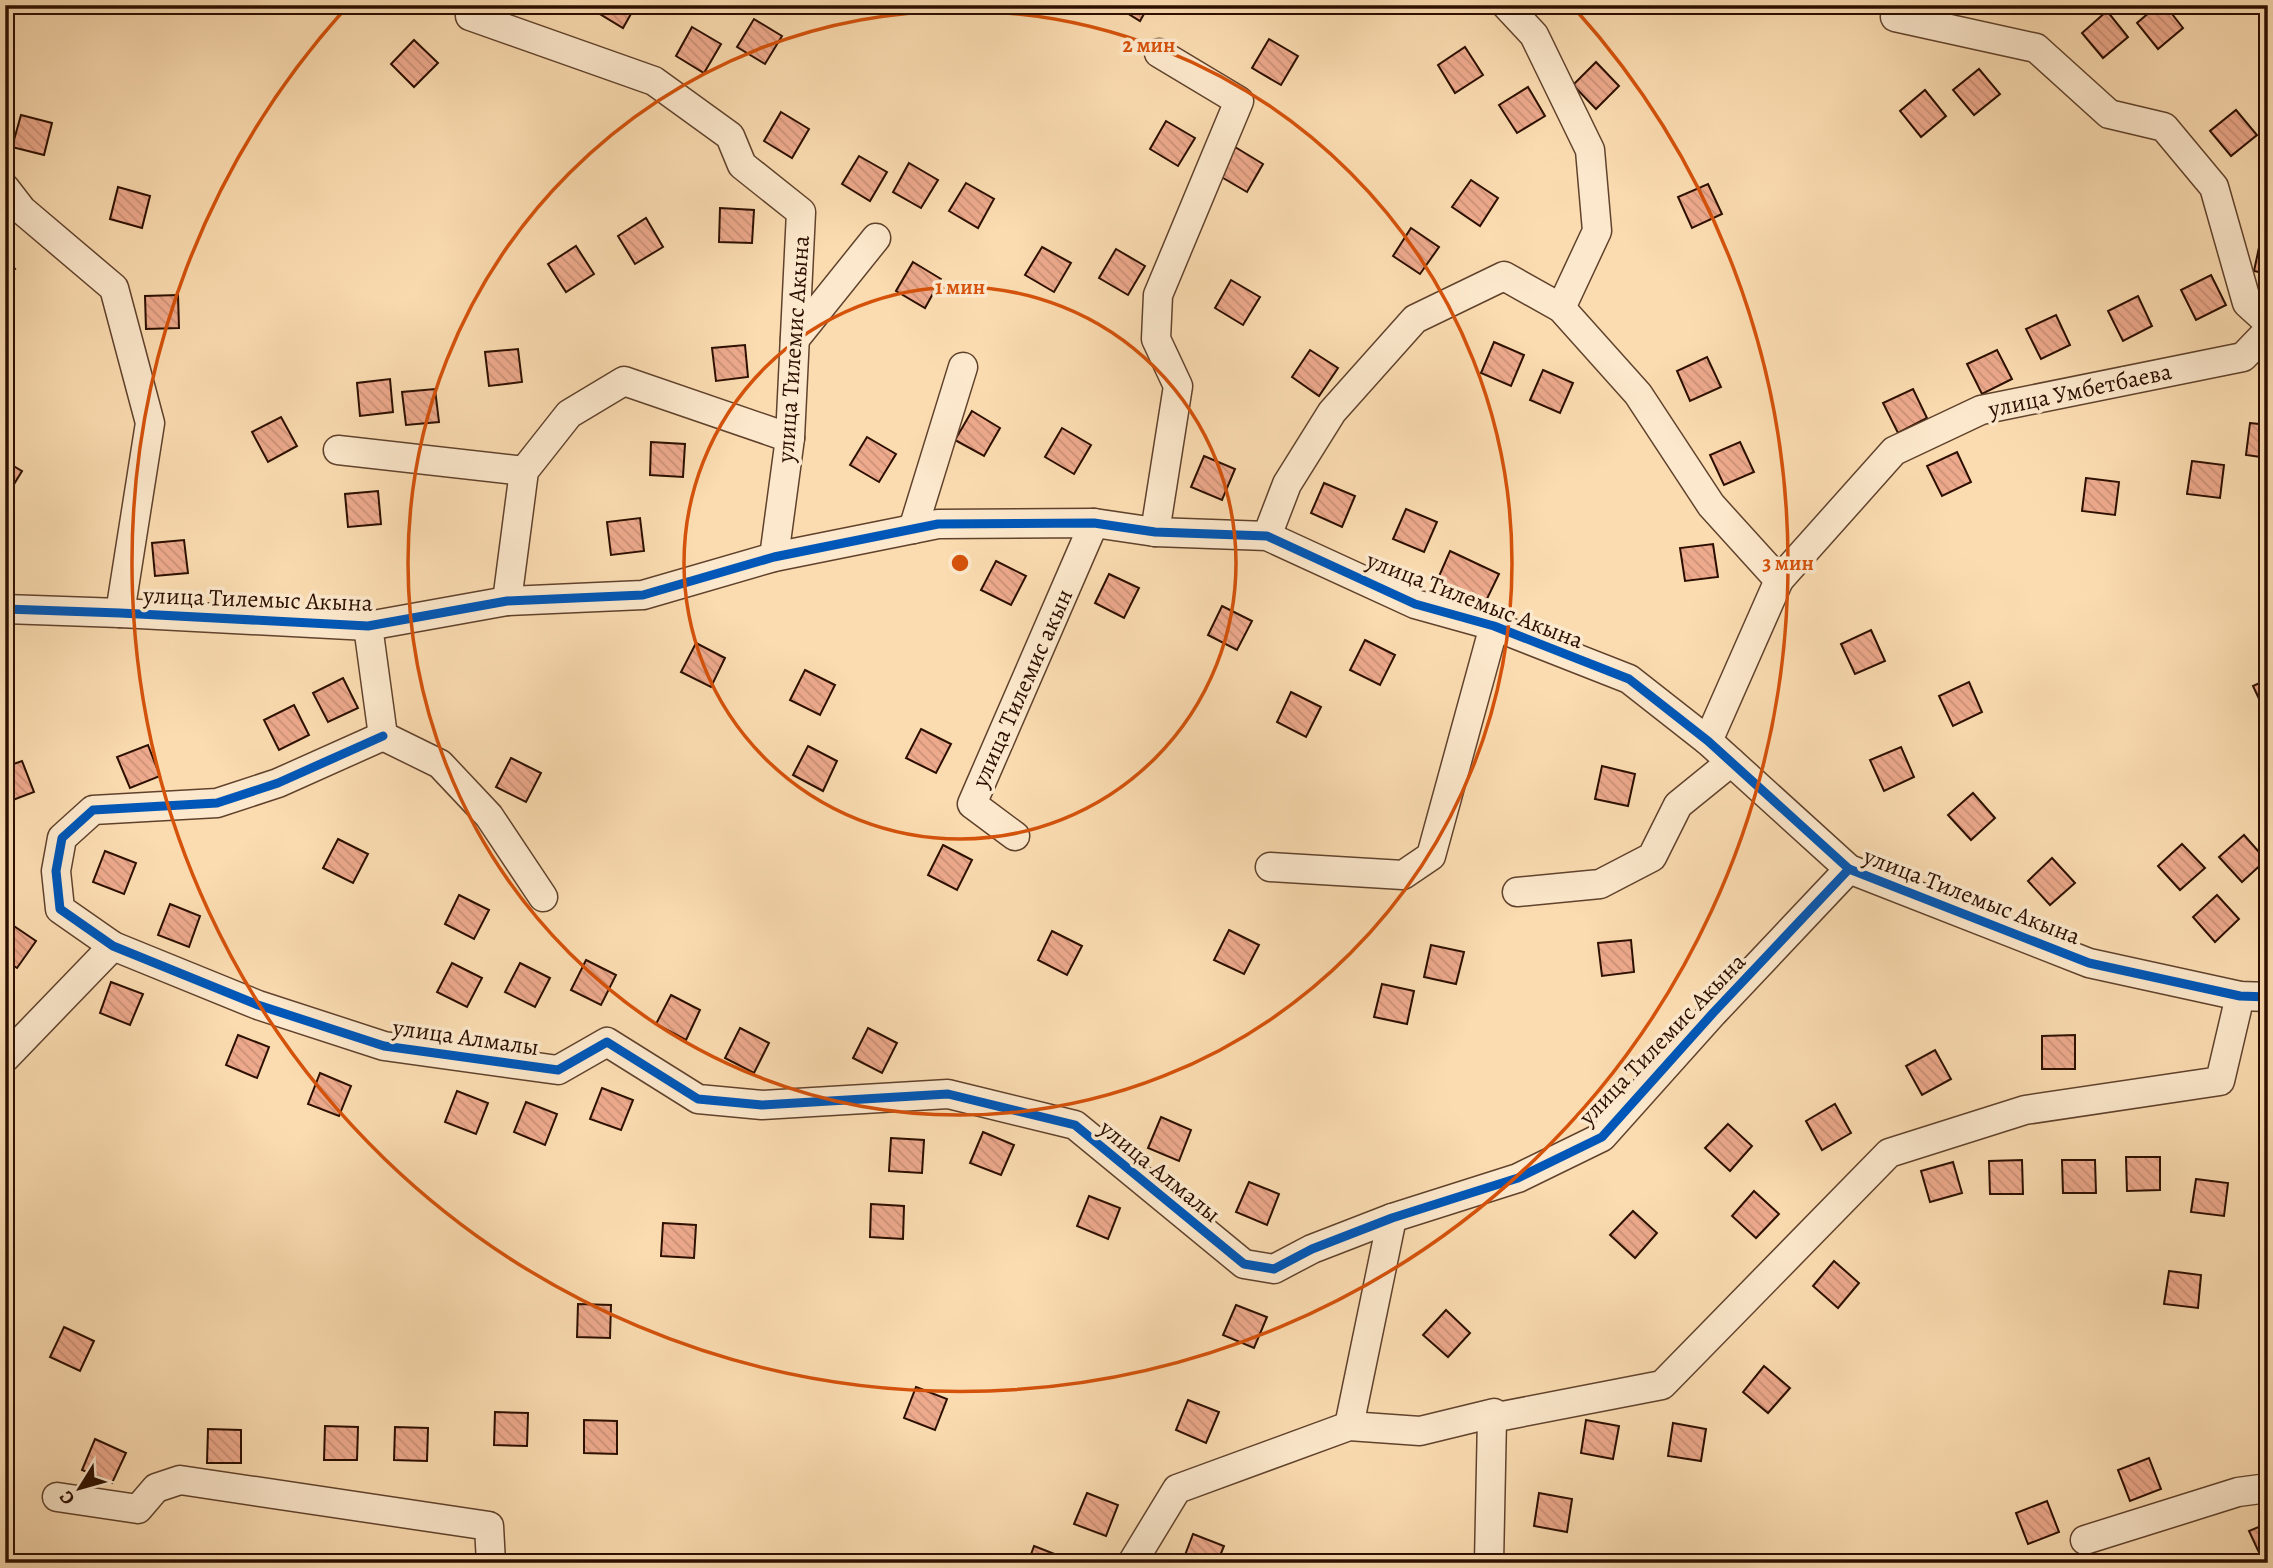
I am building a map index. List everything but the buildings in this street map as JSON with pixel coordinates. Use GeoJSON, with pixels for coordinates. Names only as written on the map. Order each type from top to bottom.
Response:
{"type":"FeatureCollection","features":[{"type":"Feature","properties":{"kind":"street","name":"улица Тилемис Акына"},"geometry":{"type":"LineString","coordinates":[[473,5],[470,16],[654,81],[730,136],[742,164],[801,212],[790,438],[774,556]]}},
{"type":"Feature","properties":{"kind":"street"},"geometry":{"type":"LineString","coordinates":[[1506,5],[1535,35],[1590,150],[1597,231],[1561,308]]}},
{"type":"Feature","properties":{"kind":"street"},"geometry":{"type":"LineString","coordinates":[[1895,17],[2036,48],[2109,114],[2164,127],[2214,187],[2247,303],[2268,322]]}},
{"type":"Feature","properties":{"kind":"street"},"geometry":{"type":"LineString","coordinates":[[1155,532],[1178,386],[1156,340],[1158,295],[1239,101],[1159,53]]}},
{"type":"Feature","properties":{"kind":"street"},"geometry":{"type":"LineString","coordinates":[[5,188],[22,210],[114,288],[147,409],[150,423],[120,613]]}},
{"type":"Feature","properties":{"kind":"street"},"geometry":{"type":"LineString","coordinates":[[795,339],[876,238]]}},
{"type":"Feature","properties":{"kind":"street"},"geometry":{"type":"LineString","coordinates":[[1267,536],[1287,484],[1332,412],[1415,319],[1504,276],[1561,308],[1638,394],[1711,505],[1779,580],[1708,741]]}},
{"type":"Feature","properties":{"kind":"street","name":"улица Умбетбаева"},"geometry":{"type":"LineString","coordinates":[[1779,580],[1894,451],[1981,410],[2242,357],[2268,331]]}},
{"type":"Feature","properties":{"kind":"street"},"geometry":{"type":"LineString","coordinates":[[914,529],[963,367]]}},
{"type":"Feature","properties":{"kind":"street"},"geometry":{"type":"LineString","coordinates":[[507,601],[524,471],[569,414],[624,381],[790,438]]}},
{"type":"Feature","properties":{"kind":"street"},"geometry":{"type":"LineString","coordinates":[[338,450],[524,471]]}},
{"type":"Feature","properties":{"kind":"street","name":"улица Тилемыс Акына"},"geometry":{"type":"LineString","coordinates":[[5,609],[368,626],[507,601],[643,595],[774,556],[938,524],[1094,523],[1155,532],[1267,536],[1415,604],[1494,626],[1629,679],[1708,741],[1849,869],[2089,963],[2240,996],[2268,997]]}},
{"type":"Feature","properties":{"kind":"street","name":"улица Тилемис акын"},"geometry":{"type":"LineString","coordinates":[[1015,836],[972,804],[1094,523]]}},
{"type":"Feature","properties":{"kind":"street"},"geometry":{"type":"LineString","coordinates":[[368,626],[383,736],[440,764],[489,816],[543,897]]}},
{"type":"Feature","properties":{"kind":"street"},"geometry":{"type":"LineString","coordinates":[[1270,867],[1402,875],[1431,856],[1494,626]]}},
{"type":"Feature","properties":{"kind":"street","name":"улица Алмалы"},"geometry":{"type":"LineString","coordinates":[[383,736],[278,783],[217,803],[93,810],[62,838],[56,871],[60,909],[114,946],[258,1005],[384,1046],[558,1070],[607,1042],[698,1099],[762,1105],[948,1094],[1075,1125],[1244,1265],[1274,1269],[1312,1249],[1392,1217]]}},
{"type":"Feature","properties":{"kind":"street"},"geometry":{"type":"LineString","coordinates":[[1517,892],[1600,884],[1652,858],[1678,805],[1731,762]]}},
{"type":"Feature","properties":{"kind":"street","name":"улица Тилемис Акына"},"geometry":{"type":"LineString","coordinates":[[1392,1217],[1518,1178],[1602,1137],[1713,1013],[1849,869]]}},
{"type":"Feature","properties":{"kind":"street"},"geometry":{"type":"LineString","coordinates":[[5,1058],[114,946]]}},
{"type":"Feature","properties":{"kind":"street"},"geometry":{"type":"LineString","coordinates":[[1492,1418],[1662,1385],[1889,1153],[2025,1110],[2220,1081],[2240,996]]}},
{"type":"Feature","properties":{"kind":"street"},"geometry":{"type":"LineString","coordinates":[[1349,1426],[1392,1217]]}},
{"type":"Feature","properties":{"kind":"street"},"geometry":{"type":"LineString","coordinates":[[1132,1563],[1177,1489],[1349,1426],[1420,1431],[1494,1413],[1489,1563]]}},
{"type":"Feature","properties":{"kind":"street"},"geometry":{"type":"LineString","coordinates":[[57,1497],[138,1509],[156,1488],[180,1480],[489,1526],[491,1563]]}},
{"type":"Feature","properties":{"kind":"street"},"geometry":{"type":"LineString","coordinates":[[2085,1540],[2238,1492],[2268,1488]]}},
{"type":"Feature","properties":{"kind":"cycle path"},"geometry":{"type":"LineString","coordinates":[[5,609],[368,626],[507,601],[643,595],[774,557],[938,524],[1094,523],[1155,532],[1267,536],[1415,604],[1494,626],[1629,679],[1708,741],[1849,869],[2089,963],[2240,996],[2268,997]]}},
{"type":"Feature","properties":{"kind":"cycle path"},"geometry":{"type":"LineString","coordinates":[[383,736],[278,783],[217,803],[93,810],[62,838],[56,871],[60,909],[113,946],[258,1005],[384,1046],[558,1070],[607,1042],[698,1099],[762,1105],[948,1094],[1075,1125],[1244,1264],[1274,1269],[1312,1249],[1392,1218],[1518,1178],[1602,1137],[1713,1013],[1849,869]]}}]}
